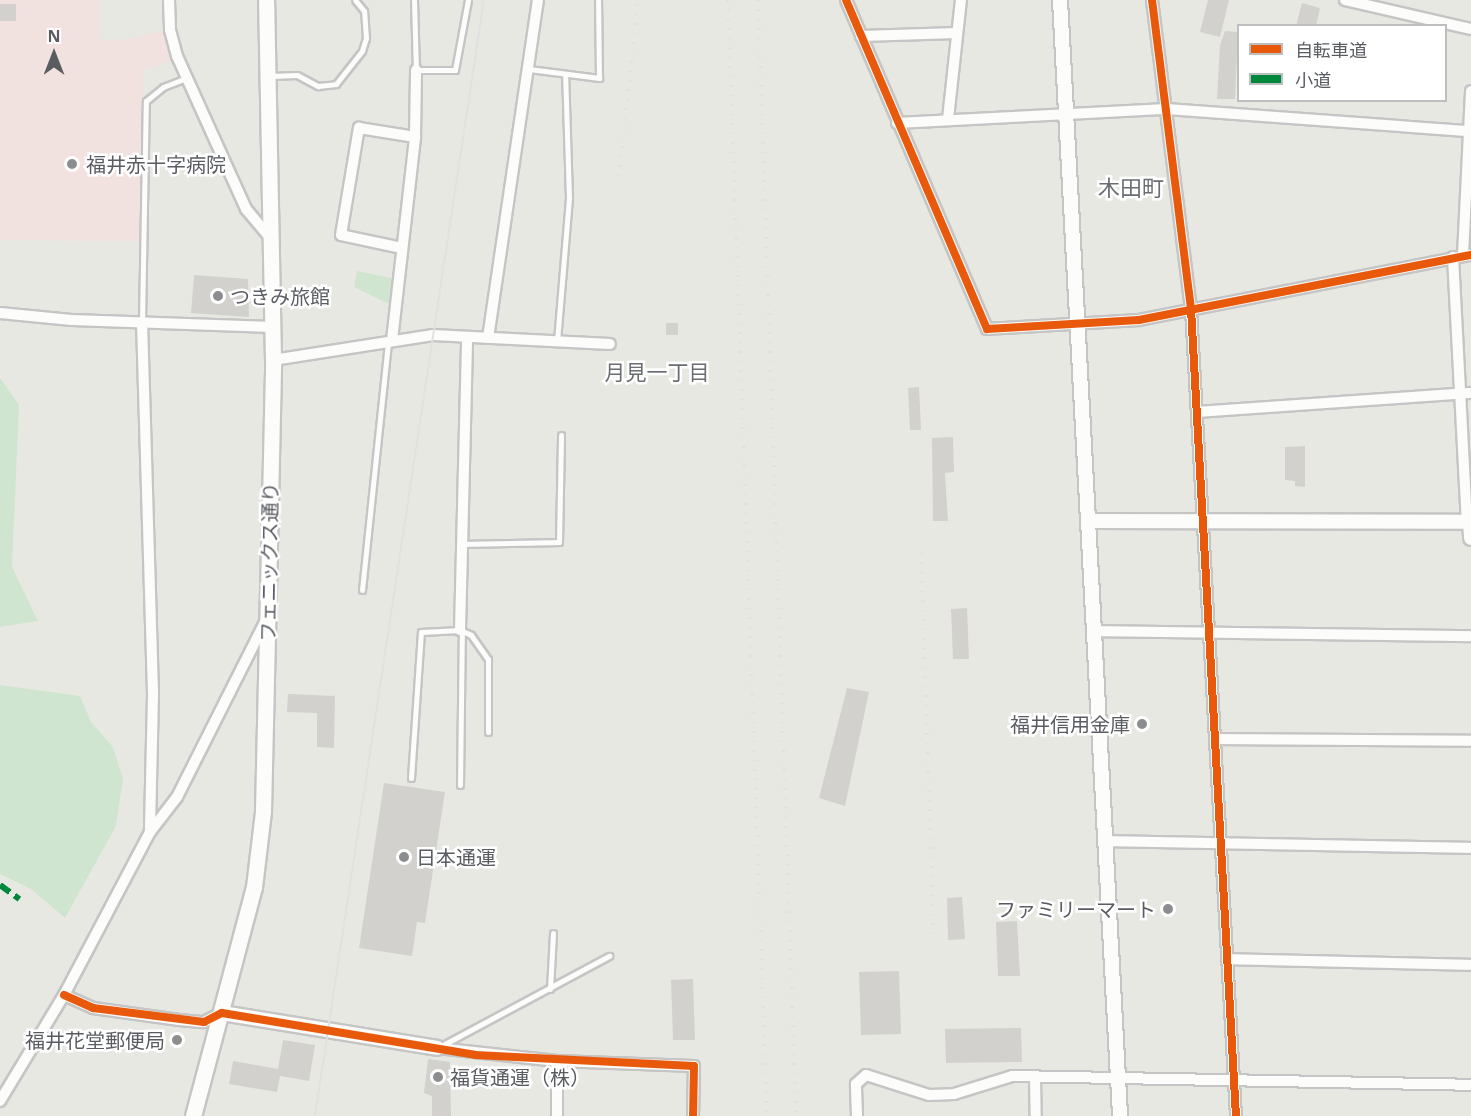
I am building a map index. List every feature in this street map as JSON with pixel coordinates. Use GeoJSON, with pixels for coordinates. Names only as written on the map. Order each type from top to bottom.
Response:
{"type":"FeatureCollection","features":[{"type":"Feature","properties":{"kind":"main road","name":"フェニックス通り"},"geometry":{"type":"LineString","coordinates":[[193,1116],[222,1013],[260,859],[273,360],[266,0]]}},
{"type":"Feature","properties":{"kind":"street"},"geometry":{"type":"LineString","coordinates":[[169,0],[170,30],[188,78],[246,209],[271,239]]}},
{"type":"Feature","properties":{"kind":"street"},"geometry":{"type":"LineString","coordinates":[[488,338],[538,0]]}},
{"type":"Feature","properties":{"kind":"street"},"geometry":{"type":"LineString","coordinates":[[846,0],[897,123],[951,238],[987,329],[1139,320],[1462,256]]}},
{"type":"Feature","properties":{"kind":"street"},"geometry":{"type":"LineString","coordinates":[[948,119],[961,0]]}},
{"type":"Feature","properties":{"kind":"street"},"geometry":{"type":"LineString","coordinates":[[1060,0],[1120,1116]]}},
{"type":"Feature","properties":{"kind":"street"},"geometry":{"type":"LineString","coordinates":[[1152,0],[1191,309],[1236,1116]]}},
{"type":"Feature","properties":{"kind":"street"},"geometry":{"type":"LineString","coordinates":[[1345,0],[1471,28]]}},
{"type":"Feature","properties":{"kind":"street"},"geometry":{"type":"LineString","coordinates":[[861,36],[957,33]]}},
{"type":"Feature","properties":{"kind":"street"},"geometry":{"type":"LineString","coordinates":[[390,341],[415,137],[416,70]]}},
{"type":"Feature","properties":{"kind":"street"},"geometry":{"type":"LineString","coordinates":[[1471,91],[1462,256],[1471,538]]}},
{"type":"Feature","properties":{"kind":"street"},"geometry":{"type":"LineString","coordinates":[[897,123],[1167,109],[1469,131]]}},
{"type":"Feature","properties":{"kind":"street"},"geometry":{"type":"LineString","coordinates":[[402,248],[341,235],[359,128],[415,137]]}},
{"type":"Feature","properties":{"kind":"street"},"geometry":{"type":"LineString","coordinates":[[0,313],[273,327]]}},
{"type":"Feature","properties":{"kind":"street"},"geometry":{"type":"LineString","coordinates":[[142,322],[153,695],[150,832]]}},
{"type":"Feature","properties":{"kind":"street"},"geometry":{"type":"LineString","coordinates":[[273,360],[433,335],[609,344]]}},
{"type":"Feature","properties":{"kind":"street"},"geometry":{"type":"LineString","coordinates":[[461,631],[467,337]]}},
{"type":"Feature","properties":{"kind":"street"},"geometry":{"type":"LineString","coordinates":[[1198,412],[1465,393]]}},
{"type":"Feature","properties":{"kind":"street"},"geometry":{"type":"LineString","coordinates":[[1088,521],[1203,519],[1470,522]]}},
{"type":"Feature","properties":{"kind":"street"},"geometry":{"type":"LineString","coordinates":[[0,1101],[64,995],[150,832],[188,776],[267,616]]}},
{"type":"Feature","properties":{"kind":"street"},"geometry":{"type":"LineString","coordinates":[[1094,632],[1209,631],[1471,636]]}},
{"type":"Feature","properties":{"kind":"street"},"geometry":{"type":"LineString","coordinates":[[1215,739],[1471,741]]}},
{"type":"Feature","properties":{"kind":"street"},"geometry":{"type":"LineString","coordinates":[[1106,840],[1221,840],[1471,848]]}},
{"type":"Feature","properties":{"kind":"street"},"geometry":{"type":"LineString","coordinates":[[1227,959],[1471,965]]}},
{"type":"Feature","properties":{"kind":"street"},"geometry":{"type":"LineString","coordinates":[[64,995],[93,1008],[179,1020],[204,1022],[222,1013],[437,1048],[557,1061],[694,1066],[693,1116]]}},
{"type":"Feature","properties":{"kind":"street"},"geometry":{"type":"LineString","coordinates":[[557,1061],[557,1116]]}},
{"type":"Feature","properties":{"kind":"street"},"geometry":{"type":"LineString","coordinates":[[857,1116],[856,1083],[861,1076],[914,1093],[936,1095],[1012,1076],[1471,1085]]}},
{"type":"Feature","properties":{"kind":"street"},"geometry":{"type":"LineString","coordinates":[[1035,1077],[1036,1116]]}},
{"type":"Feature","properties":{"kind":"lane"},"geometry":{"type":"LineString","coordinates":[[267,76],[297,75],[318,86],[336,84],[362,51],[366,38],[364,11],[355,0]]}},
{"type":"Feature","properties":{"kind":"lane"},"geometry":{"type":"LineString","coordinates":[[414,0],[416,70],[454,70],[468,0]]}},
{"type":"Feature","properties":{"kind":"lane"},"geometry":{"type":"LineString","coordinates":[[527,69],[599,78],[598,0]]}},
{"type":"Feature","properties":{"kind":"lane"},"geometry":{"type":"LineString","coordinates":[[557,341],[569,198],[565,74]]}},
{"type":"Feature","properties":{"kind":"lane"},"geometry":{"type":"LineString","coordinates":[[142,322],[146,101],[163,87],[188,78]]}},
{"type":"Feature","properties":{"kind":"lane"},"geometry":{"type":"LineString","coordinates":[[362,590],[390,341]]}},
{"type":"Feature","properties":{"kind":"lane"},"geometry":{"type":"LineString","coordinates":[[462,544],[559,542],[561,435]]}},
{"type":"Feature","properties":{"kind":"lane"},"geometry":{"type":"LineString","coordinates":[[460,785],[461,631]]}},
{"type":"Feature","properties":{"kind":"lane"},"geometry":{"type":"LineString","coordinates":[[411,778],[422,632],[461,631],[471,635],[488,658],[488,732]]}},
{"type":"Feature","properties":{"kind":"lane"},"geometry":{"type":"LineString","coordinates":[[550,988],[553,933]]}},
{"type":"Feature","properties":{"kind":"lane"},"geometry":{"type":"LineString","coordinates":[[437,1048],[609,956]]}},
{"type":"Feature","properties":{"kind":"shaded area","name":"福井赤十字病院"},"geometry":{"type":"Polygon","coordinates":[[[0,0],[99,0],[98,40],[120,40],[164,31],[172,61],[143,70],[143,241],[0,240],[0,0]]]}},
{"type":"Feature","properties":{"kind":"green space"},"geometry":{"type":"Polygon","coordinates":[[[357,271],[396,279],[393,306],[354,287],[357,271]]]}},
{"type":"Feature","properties":{"kind":"green space"},"geometry":{"type":"Polygon","coordinates":[[[0,378],[19,405],[12,567],[38,621],[0,627],[0,378]]]}},
{"type":"Feature","properties":{"kind":"green space"},"geometry":{"type":"Polygon","coordinates":[[[0,685],[80,696],[91,722],[113,747],[123,779],[116,826],[65,918],[31,889],[0,874],[0,685]]]}},
{"type":"Feature","properties":{"kind":"building"},"geometry":{"type":"Polygon","coordinates":[[[1208,0],[1229,0],[1220,37],[1200,32],[1208,0]]]}},
{"type":"Feature","properties":{"kind":"building"},"geometry":{"type":"Polygon","coordinates":[[[1302,3],[1320,8],[1316,24],[1297,24],[1302,3]]]}},
{"type":"Feature","properties":{"kind":"building"},"geometry":{"type":"Polygon","coordinates":[[[0,4],[16,4],[16,21],[0,21],[0,4]]]}},
{"type":"Feature","properties":{"kind":"building"},"geometry":{"type":"Polygon","coordinates":[[[1225,31],[1237,32],[1235,99],[1217,99],[1220,45],[1225,31]]]}},
{"type":"Feature","properties":{"kind":"building"},"geometry":{"type":"Polygon","coordinates":[[[194,275],[248,279],[249,317],[191,313],[194,275]]]}},
{"type":"Feature","properties":{"kind":"building"},"geometry":{"type":"Polygon","coordinates":[[[666,323],[678,323],[678,335],[666,335],[666,323]]]}},
{"type":"Feature","properties":{"kind":"building"},"geometry":{"type":"Polygon","coordinates":[[[919,387],[921,430],[910,430],[908,388],[919,387]]]}},
{"type":"Feature","properties":{"kind":"building"},"geometry":{"type":"Polygon","coordinates":[[[953,437],[954,472],[945,473],[948,521],[933,521],[932,438],[953,437]]]}},
{"type":"Feature","properties":{"kind":"building"},"geometry":{"type":"Polygon","coordinates":[[[1305,446],[1305,487],[1295,486],[1295,481],[1285,480],[1285,447],[1305,446]]]}},
{"type":"Feature","properties":{"kind":"building"},"geometry":{"type":"Polygon","coordinates":[[[967,608],[969,659],[953,659],[951,609],[967,608]]]}},
{"type":"Feature","properties":{"kind":"building"},"geometry":{"type":"Polygon","coordinates":[[[847,688],[869,692],[845,806],[819,798],[847,688]]]}},
{"type":"Feature","properties":{"kind":"building"},"geometry":{"type":"Polygon","coordinates":[[[288,694],[335,696],[334,748],[317,747],[317,713],[287,712],[288,694]]]}},
{"type":"Feature","properties":{"kind":"building","name":"日本通運"},"geometry":{"type":"Polygon","coordinates":[[[384,783],[445,792],[425,923],[417,922],[412,956],[359,948],[384,783]]]}},
{"type":"Feature","properties":{"kind":"building"},"geometry":{"type":"Polygon","coordinates":[[[962,897],[965,939],[948,940],[947,898],[962,897]]]}},
{"type":"Feature","properties":{"kind":"building"},"geometry":{"type":"Polygon","coordinates":[[[1017,921],[1020,976],[998,976],[996,922],[1017,921]]]}},
{"type":"Feature","properties":{"kind":"building"},"geometry":{"type":"Polygon","coordinates":[[[899,971],[901,1034],[861,1035],[859,972],[899,971]]]}},
{"type":"Feature","properties":{"kind":"building"},"geometry":{"type":"Polygon","coordinates":[[[693,979],[695,1040],[673,1040],[671,980],[693,979]]]}},
{"type":"Feature","properties":{"kind":"building"},"geometry":{"type":"Polygon","coordinates":[[[1021,1028],[1022,1062],[946,1063],[945,1029],[1021,1028]]]}},
{"type":"Feature","properties":{"kind":"building"},"geometry":{"type":"Polygon","coordinates":[[[283,1040],[315,1045],[309,1081],[280,1076],[277,1092],[229,1084],[233,1061],[278,1069],[283,1040]]]}},
{"type":"Feature","properties":{"kind":"building","name":"福貨通運（株）"},"geometry":{"type":"Polygon","coordinates":[[[428,1059],[450,1062],[451,1116],[432,1116],[432,1096],[424,1093],[428,1059]]]}},
{"type":"Feature","properties":{"kind":"tram line"},"geometry":{"type":"LineString","coordinates":[[315,1116],[484,0]]}},
{"type":"Feature","properties":{"kind":"railway"},"geometry":{"type":"LineString","coordinates":[[619,176],[638,0]]}},
{"type":"Feature","properties":{"kind":"railway"},"geometry":{"type":"LineString","coordinates":[[728,0],[767,1116]]}},
{"type":"Feature","properties":{"kind":"railway"},"geometry":{"type":"LineString","coordinates":[[758,0],[796,1116]]}},
{"type":"Feature","properties":{"kind":"railway"},"geometry":{"type":"LineString","coordinates":[[921,553],[934,935]]}},
{"type":"Feature","properties":{"kind":"marked path"},"geometry":{"type":"LineString","coordinates":[[0,885],[19,899]]}},
{"type":"Feature","properties":{"kind":"cycle path"},"geometry":{"type":"LineString","coordinates":[[846,0],[987,329],[1139,320],[1471,255]]}},
{"type":"Feature","properties":{"kind":"cycle path"},"geometry":{"type":"LineString","coordinates":[[1152,0],[1191,309],[1236,1116]]}},
{"type":"Feature","properties":{"kind":"cycle path"},"geometry":{"type":"LineString","coordinates":[[64,995],[93,1008],[204,1022],[222,1013],[475,1055],[694,1066],[693,1116]]}},
{"type":"Feature","properties":{"kind":"place","name":"福井赤十字病院"},"geometry":{"type":"Point","coordinates":[72,164]}},
{"type":"Feature","properties":{"kind":"place","name":"つきみ旅館"},"geometry":{"type":"Point","coordinates":[218,296]}},
{"type":"Feature","properties":{"kind":"place","name":"福井信用金庫"},"geometry":{"type":"Point","coordinates":[1142,724]}},
{"type":"Feature","properties":{"kind":"place","name":"日本通運"},"geometry":{"type":"Point","coordinates":[404,857]}},
{"type":"Feature","properties":{"kind":"place","name":"ファミリーマート"},"geometry":{"type":"Point","coordinates":[1168,909]}},
{"type":"Feature","properties":{"kind":"place","name":"福井花堂郵便局"},"geometry":{"type":"Point","coordinates":[177,1040]}},
{"type":"Feature","properties":{"kind":"place","name":"福貨通運（株）"},"geometry":{"type":"Point","coordinates":[438,1077]}},
{"type":"Feature","properties":{"kind":"district","name":"木田町"},"geometry":{"type":"Point","coordinates":[1131,188]}},
{"type":"Feature","properties":{"kind":"district","name":"月見一丁目"},"geometry":{"type":"Point","coordinates":[657,372]}}]}
